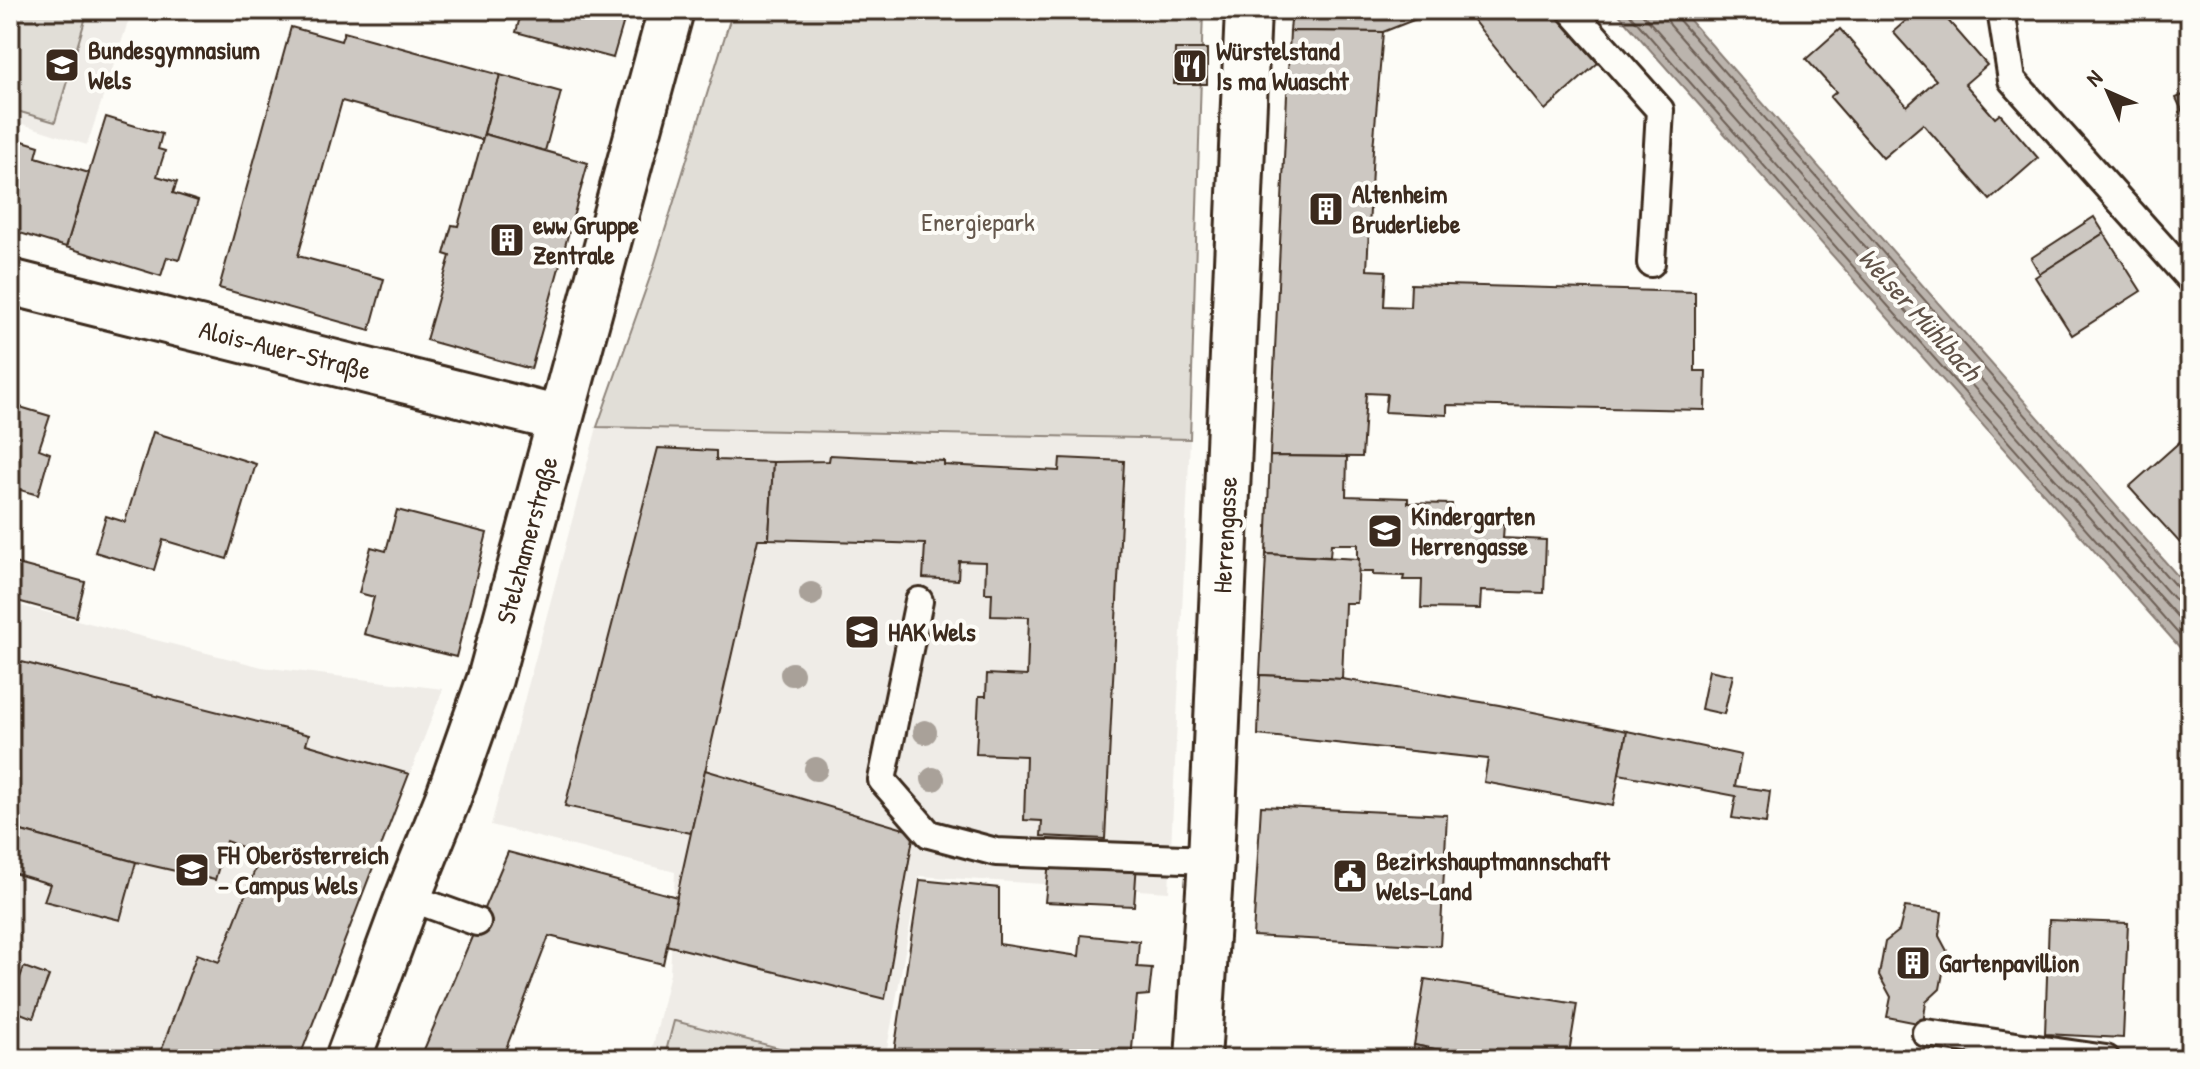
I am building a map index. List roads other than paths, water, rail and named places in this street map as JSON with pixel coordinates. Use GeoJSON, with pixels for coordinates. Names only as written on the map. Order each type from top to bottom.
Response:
{"type":"FeatureCollection","features":[{"type":"Feature","properties":{"kind":"street","name":"Stelzhamerstraße"},"geometry":{"type":"LineString","coordinates":[[348,1059],[490,679],[671,10]]}},
{"type":"Feature","properties":{"kind":"street","name":"Herrengasse"},"geometry":{"type":"LineString","coordinates":[[1198,1059],[1211,860],[1248,10]]}},
{"type":"Feature","properties":{"kind":"street","name":"Alois-Auer-Straße"},"geometry":{"type":"LineString","coordinates":[[10,282],[560,419]]}},
{"type":"Feature","properties":{"kind":"lane"},"geometry":{"type":"LineString","coordinates":[[1571,10],[1660,110],[1651,263]]}},
{"type":"Feature","properties":{"kind":"lane"},"geometry":{"type":"LineString","coordinates":[[2001,10],[2012,80],[2190,279]]}},
{"type":"Feature","properties":{"kind":"lane"},"geometry":{"type":"LineString","coordinates":[[919,601],[882,780],[929,834],[996,852],[1211,860]]}},
{"type":"Feature","properties":{"kind":"lane"},"geometry":{"type":"LineString","coordinates":[[408,897],[477,922]]}},
{"type":"Feature","properties":{"kind":"lane"},"geometry":{"type":"LineString","coordinates":[[1926,1033],[2106,1059]]}},
{"type":"Feature","properties":{"kind":"water","name":"Welser Mühlbach"},"geometry":{"type":"Polygon","coordinates":[[[1615,10],[1681,10],[2190,590],[2190,659],[1615,10]]]}},
{"type":"Feature","properties":{"kind":"place","name":"Bundesgymnasium Wels"},"geometry":{"type":"Point","coordinates":[62,65]}},
{"type":"Feature","properties":{"kind":"place","name":"Würstelstand Is ma Wuascht"},"geometry":{"type":"Point","coordinates":[1190,66]}},
{"type":"Feature","properties":{"kind":"place","name":"Altenheim Bruderliebe"},"geometry":{"type":"Point","coordinates":[1326,209]}},
{"type":"Feature","properties":{"kind":"place","name":"eww Gruppe Zentrale"},"geometry":{"type":"Point","coordinates":[507,240]}},
{"type":"Feature","properties":{"kind":"place","name":"Kindergarten Herrengasse"},"geometry":{"type":"Point","coordinates":[1385,531]}},
{"type":"Feature","properties":{"kind":"place","name":"HAK Wels"},"geometry":{"type":"Point","coordinates":[862,632]}},
{"type":"Feature","properties":{"kind":"place","name":"FH Oberösterreich – Campus Wels"},"geometry":{"type":"Point","coordinates":[192,870]}},
{"type":"Feature","properties":{"kind":"place","name":"Bezirkshauptmannschaft Wels-Land"},"geometry":{"type":"Point","coordinates":[1350,876]}},
{"type":"Feature","properties":{"kind":"place","name":"Gartenpavillion"},"geometry":{"type":"Point","coordinates":[1913,963]}},
{"type":"Feature","properties":{"kind":"park label","name":"Energiepark"},"geometry":{"type":"Point","coordinates":[978,222]}}]}
